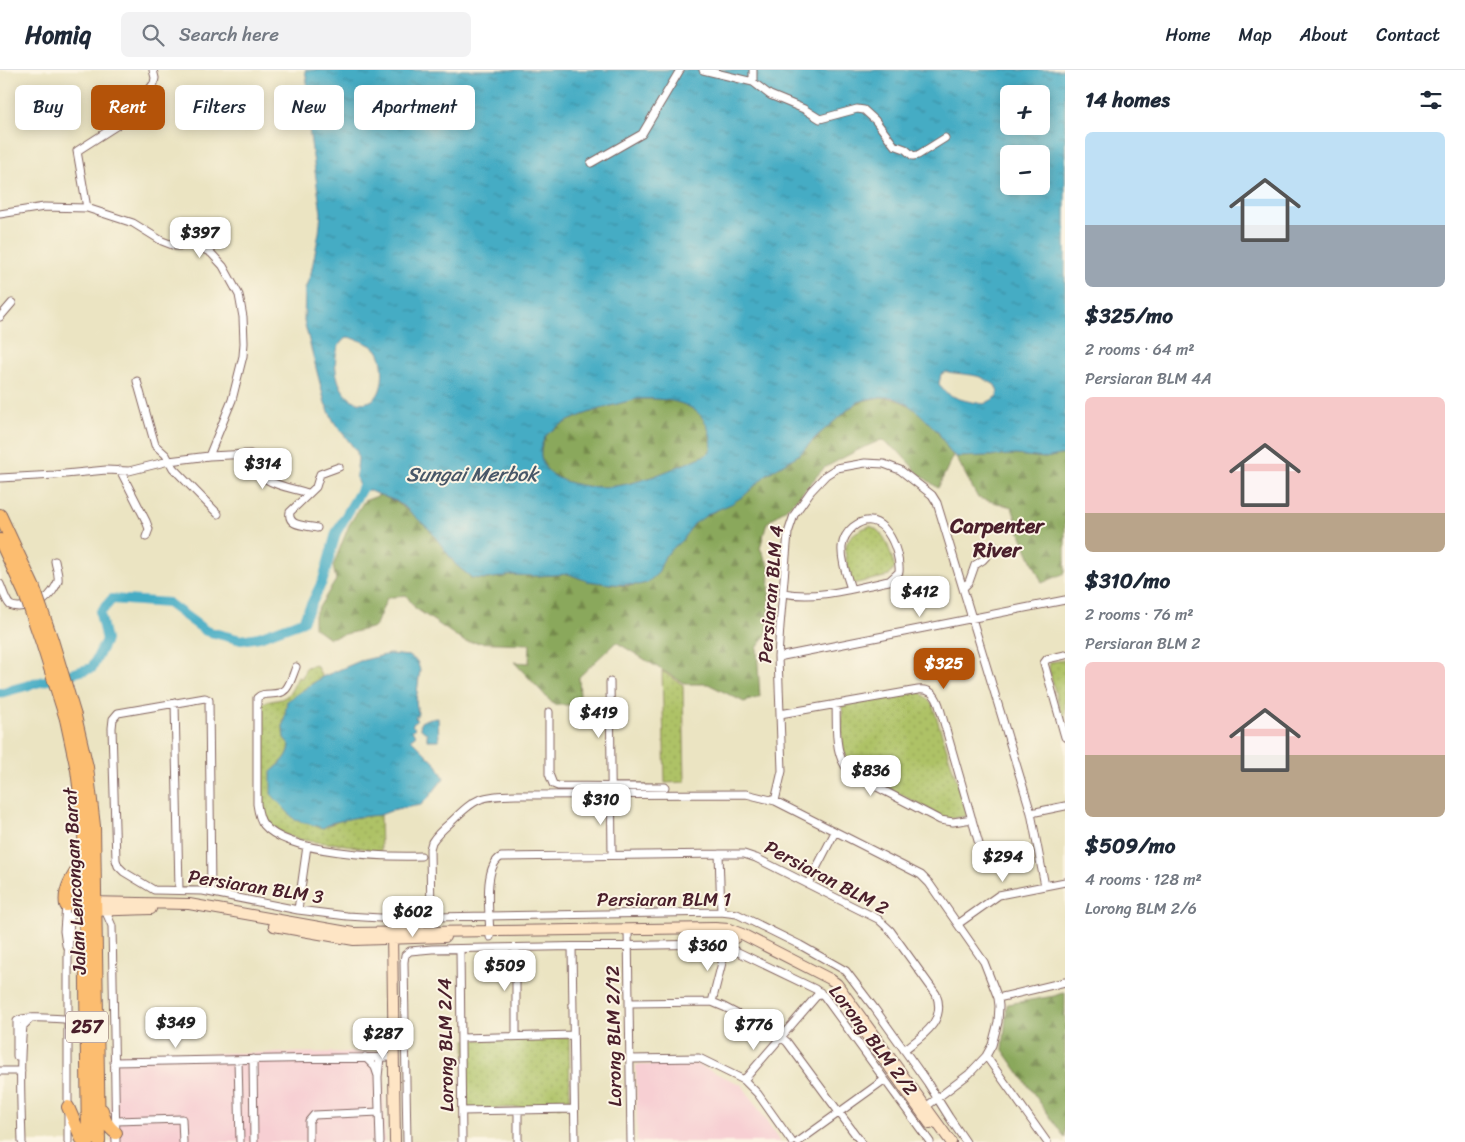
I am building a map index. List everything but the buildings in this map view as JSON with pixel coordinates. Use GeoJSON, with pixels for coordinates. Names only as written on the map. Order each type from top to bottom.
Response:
{"type":"FeatureCollection","features":[{"type":"Feature","properties":{"kind":"highway","name":"Jalan Lencongan Barat"},"geometry":{"type":"LineString","coordinates":[[0,514],[30,591],[50,665],[83,751],[92,801],[99,1142]]}},
{"type":"Feature","properties":{"kind":"highway","name":"Jalan Lencongan Barat"},"geometry":{"type":"LineString","coordinates":[[0,540],[30,591]]}},
{"type":"Feature","properties":{"kind":"highway","name":"Jalan Lencongan Barat"},"geometry":{"type":"LineString","coordinates":[[70,718],[84,825],[84,860],[93,907],[88,1142]]}},
{"type":"Feature","properties":{"kind":"highway"},"geometry":{"type":"LineString","coordinates":[[66,906],[65,893],[84,860]]}},
{"type":"Feature","properties":{"kind":"highway"},"geometry":{"type":"LineString","coordinates":[[98,1098],[102,1105],[104,1119],[110,1128],[116,1132]]}},
{"type":"Feature","properties":{"kind":"highway"},"geometry":{"type":"LineString","coordinates":[[68,1107],[82,1142]]}},
{"type":"Feature","properties":{"kind":"street"},"geometry":{"type":"LineString","coordinates":[[87,208],[77,151],[110,131],[129,116],[154,83],[153,70]]}},
{"type":"Feature","properties":{"kind":"street"},"geometry":{"type":"LineString","coordinates":[[591,163],[642,134],[680,70]]}},
{"type":"Feature","properties":{"kind":"street"},"geometry":{"type":"LineString","coordinates":[[704,70],[753,82],[770,95],[804,109],[820,119],[857,109],[864,110],[876,120],[894,145],[905,149],[913,156],[918,155],[945,138]]}},
{"type":"Feature","properties":{"kind":"street"},"geometry":{"type":"LineString","coordinates":[[753,70],[753,82]]}},
{"type":"Feature","properties":{"kind":"street"},"geometry":{"type":"LineString","coordinates":[[0,214],[44,207],[87,208],[133,223],[162,241],[174,246],[193,244],[200,246],[211,253],[223,266],[236,288],[243,317],[243,356],[232,400],[209,456]]}},
{"type":"Feature","properties":{"kind":"street"},"geometry":{"type":"LineString","coordinates":[[0,317],[12,303]]}},
{"type":"Feature","properties":{"kind":"street"},"geometry":{"type":"LineString","coordinates":[[138,381],[153,439],[158,449],[166,455],[173,468],[218,514]]}},
{"type":"Feature","properties":{"kind":"street"},"geometry":{"type":"LineString","coordinates":[[0,478],[129,471],[169,461],[209,456],[250,454],[254,468],[263,478],[308,493]]}},
{"type":"Feature","properties":{"kind":"street","name":"Persiaran BLM 4"},"geometry":{"type":"LineString","coordinates":[[775,802],[782,776],[778,657],[790,525],[797,510],[811,491],[831,471],[847,466],[877,463],[900,470],[935,498],[1031,813],[1046,886]]}},
{"type":"Feature","properties":{"kind":"street"},"geometry":{"type":"LineString","coordinates":[[317,528],[298,525],[292,522],[289,517],[290,512],[316,487],[320,474],[339,467]]}},
{"type":"Feature","properties":{"kind":"street"},"geometry":{"type":"LineString","coordinates":[[120,470],[146,521],[149,529],[146,537]]}},
{"type":"Feature","properties":{"kind":"street"},"geometry":{"type":"LineString","coordinates":[[783,593],[815,596],[851,589],[889,581],[899,572],[899,562],[892,540],[885,529],[879,524],[869,521],[859,523],[851,529],[844,539],[843,554],[851,589]]}},
{"type":"Feature","properties":{"kind":"street"},"geometry":{"type":"LineString","coordinates":[[962,588],[969,582],[975,565],[983,560],[995,547]]}},
{"type":"Feature","properties":{"kind":"street"},"geometry":{"type":"LineString","coordinates":[[0,584],[6,599],[13,606],[19,608],[43,600],[49,595],[57,582],[58,575],[55,561]]}},
{"type":"Feature","properties":{"kind":"street"},"geometry":{"type":"LineString","coordinates":[[778,657],[1065,600]]}},
{"type":"Feature","properties":{"kind":"street"},"geometry":{"type":"LineString","coordinates":[[1065,655],[1047,660],[1044,663],[1065,737]]}},
{"type":"Feature","properties":{"kind":"street"},"geometry":{"type":"LineString","coordinates":[[296,667],[285,690],[280,693],[258,695],[256,698],[257,804],[258,814],[264,825],[281,837],[307,846],[378,856],[420,856]]}},
{"type":"Feature","properties":{"kind":"street"},"geometry":{"type":"LineString","coordinates":[[610,682],[612,855]]}},
{"type":"Feature","properties":{"kind":"street"},"geometry":{"type":"LineString","coordinates":[[780,714],[918,690],[933,693],[939,705],[983,858]]}},
{"type":"Feature","properties":{"kind":"street","name":"Persiaran BLM 3"},"geometry":{"type":"LineString","coordinates":[[211,892],[210,704],[208,698],[118,713],[113,719],[112,728],[117,864],[124,872],[148,887],[157,890],[211,892],[298,910],[364,918],[490,916]]}},
{"type":"Feature","properties":{"kind":"street"},"geometry":{"type":"LineString","coordinates":[[175,703],[179,890]]}},
{"type":"Feature","properties":{"kind":"street"},"geometry":{"type":"LineString","coordinates":[[836,704],[840,755],[843,765],[852,774],[940,820],[953,822],[972,819]]}},
{"type":"Feature","properties":{"kind":"street"},"geometry":{"type":"LineString","coordinates":[[549,712],[551,782],[558,786],[665,787]]}},
{"type":"Feature","properties":{"kind":"street"},"geometry":{"type":"LineString","coordinates":[[431,917],[430,849],[432,842],[471,803],[484,798],[498,796],[746,794],[775,802],[921,875],[929,883],[984,962],[998,998],[997,1028],[994,1040],[986,1056],[969,1074],[924,1109]]}},
{"type":"Feature","properties":{"kind":"street"},"geometry":{"type":"LineString","coordinates":[[1031,813],[1065,806]]}},
{"type":"Feature","properties":{"kind":"street"},"geometry":{"type":"LineString","coordinates":[[808,884],[835,832]]}},
{"type":"Feature","properties":{"kind":"street"},"geometry":{"type":"LineString","coordinates":[[298,910],[307,846]]}},
{"type":"Feature","properties":{"kind":"street"},"geometry":{"type":"LineString","coordinates":[[719,854],[721,912]]}},
{"type":"Feature","properties":{"kind":"street","name":"Persiaran BLM 2"},"geometry":{"type":"LineString","coordinates":[[490,934],[489,875],[498,859],[505,857],[612,855],[749,855],[878,919],[887,926],[936,994],[939,1007],[936,1022],[904,1050]]}},
{"type":"Feature","properties":{"kind":"street"},"geometry":{"type":"LineString","coordinates":[[958,924],[999,895],[1065,882]]}},
{"type":"Feature","properties":{"kind":"street"},"geometry":{"type":"LineString","coordinates":[[68,956],[64,931],[66,906],[70,903],[119,910],[195,911],[348,940],[389,935]]}},
{"type":"Feature","properties":{"kind":"street"},"geometry":{"type":"LineString","coordinates":[[68,1142],[68,956],[70,917],[74,912],[93,907],[189,904],[349,932],[389,935],[730,936],[829,985],[951,1142]]}},
{"type":"Feature","properties":{"kind":"street"},"geometry":{"type":"LineString","coordinates":[[93,907],[112,926]]}},
{"type":"Feature","properties":{"kind":"street"},"geometry":{"type":"LineString","coordinates":[[119,910],[112,926],[116,1132],[182,1119],[183,1142]]}},
{"type":"Feature","properties":{"kind":"street","name":"Persiaran BLM 1"},"geometry":{"type":"LineString","coordinates":[[490,916],[721,912],[733,913],[743,917],[800,945],[846,971],[904,1050],[966,1142]]}},
{"type":"Feature","properties":{"kind":"street"},"geometry":{"type":"LineString","coordinates":[[388,1142],[389,935]]}},
{"type":"Feature","properties":{"kind":"street","name":"Lorong BLM 2/2"},"geometry":{"type":"LineString","coordinates":[[407,1142],[404,958],[407,953],[412,950],[572,947],[628,937],[713,944],[726,947],[820,992],[829,1001],[930,1142]]}},
{"type":"Feature","properties":{"kind":"street","name":"Lorong BLM 2/12"},"geometry":{"type":"LineString","coordinates":[[628,937],[631,1142]]}},
{"type":"Feature","properties":{"kind":"street"},"geometry":{"type":"LineString","coordinates":[[572,947],[575,1142]]}},
{"type":"Feature","properties":{"kind":"street"},"geometry":{"type":"LineString","coordinates":[[712,1002],[726,947]]}},
{"type":"Feature","properties":{"kind":"street"},"geometry":{"type":"LineString","coordinates":[[516,948],[516,1036]]}},
{"type":"Feature","properties":{"kind":"street","name":"Lorong BLM 2/4"},"geometry":{"type":"LineString","coordinates":[[460,949],[462,1142]]}},
{"type":"Feature","properties":{"kind":"street"},"geometry":{"type":"LineString","coordinates":[[998,998],[1065,982]]}},
{"type":"Feature","properties":{"kind":"street"},"geometry":{"type":"LineString","coordinates":[[744,1080],[820,992]]}},
{"type":"Feature","properties":{"kind":"street"},"geometry":{"type":"LineString","coordinates":[[629,1003],[712,1002],[781,1037],[797,1054],[861,1142]]}},
{"type":"Feature","properties":{"kind":"street"},"geometry":{"type":"LineString","coordinates":[[22,1142],[20,1068],[23,1026],[31,1018],[68,1019]]}},
{"type":"Feature","properties":{"kind":"street"},"geometry":{"type":"LineString","coordinates":[[461,1038],[573,1035]]}},
{"type":"Feature","properties":{"kind":"street"},"geometry":{"type":"LineString","coordinates":[[986,1056],[1047,1142]]}},
{"type":"Feature","properties":{"kind":"street"},"geometry":{"type":"LineString","coordinates":[[114,1062],[387,1057]]}},
{"type":"Feature","properties":{"kind":"street"},"geometry":{"type":"LineString","coordinates":[[378,1077],[387,1057]]}},
{"type":"Feature","properties":{"kind":"street"},"geometry":{"type":"LineString","coordinates":[[387,1057],[395,1142]]}},
{"type":"Feature","properties":{"kind":"street"},"geometry":{"type":"LineString","coordinates":[[365,1058],[375,1067],[378,1077],[380,1142]]}},
{"type":"Feature","properties":{"kind":"street"},"geometry":{"type":"LineString","coordinates":[[630,1059],[699,1058],[744,1080],[758,1094],[792,1142]]}},
{"type":"Feature","properties":{"kind":"street"},"geometry":{"type":"LineString","coordinates":[[253,1059],[254,1142]]}},
{"type":"Feature","properties":{"kind":"street"},"geometry":{"type":"LineString","coordinates":[[238,1060],[240,1142]]}},
{"type":"Feature","properties":{"kind":"street"},"geometry":{"type":"LineString","coordinates":[[0,1071],[20,1068]]}},
{"type":"Feature","properties":{"kind":"street"},"geometry":{"type":"LineString","coordinates":[[798,1142],[884,1080]]}},
{"type":"Feature","properties":{"kind":"street"},"geometry":{"type":"LineString","coordinates":[[462,1111],[574,1108]]}},
{"type":"Feature","properties":{"kind":"street"},"geometry":{"type":"LineString","coordinates":[[924,1109],[943,1142]]}},
{"type":"Feature","properties":{"kind":"street"},"geometry":{"type":"LineString","coordinates":[[518,1110],[518,1142]]}},
{"type":"Feature","properties":{"kind":"street"},"geometry":{"type":"LineString","coordinates":[[309,1142],[309,1121],[312,1116],[317,1114],[379,1112]]}},
{"type":"Feature","properties":{"kind":"shaded area"},"geometry":{"type":"Polygon","coordinates":[[[384,1052],[385,1142],[111,1142],[110,1054],[384,1052]]]}},
{"type":"Feature","properties":{"kind":"shaded area"},"geometry":{"type":"Polygon","coordinates":[[[696,1064],[742,1085],[781,1142],[637,1142],[636,1065],[696,1064]]]}},
{"type":"Feature","properties":{"kind":"green space"},"geometry":{"type":"Polygon","coordinates":[[[880,397],[897,400],[920,413],[940,436],[953,456],[938,488],[919,474],[898,451],[881,440],[824,468],[794,502],[767,523],[760,548],[770,568],[768,632],[757,648],[760,697],[744,702],[708,684],[685,684],[616,642],[579,677],[580,696],[572,705],[554,705],[514,662],[529,663],[530,644],[465,642],[415,608],[406,595],[387,598],[375,627],[329,638],[314,627],[314,615],[336,580],[333,566],[349,525],[364,501],[380,495],[396,502],[430,530],[456,565],[472,578],[487,579],[513,575],[569,574],[587,581],[627,586],[647,583],[657,573],[665,556],[698,520],[745,495],[767,474],[800,454],[828,426],[858,402],[880,397]]]}},
{"type":"Feature","properties":{"kind":"green space"},"geometry":{"type":"Polygon","coordinates":[[[637,399],[659,399],[681,403],[700,414],[706,423],[712,441],[710,451],[706,455],[655,476],[614,486],[592,487],[571,483],[552,474],[545,468],[541,460],[541,447],[545,437],[551,431],[580,416],[637,399]]]}},
{"type":"Feature","properties":{"kind":"green space"},"geometry":{"type":"Polygon","coordinates":[[[1065,454],[1065,573],[1042,583],[1021,536],[1012,507],[978,498],[956,457],[1016,455],[1045,458],[1065,454]]]}},
{"type":"Feature","properties":{"kind":"green space"},"geometry":{"type":"Polygon","coordinates":[[[870,526],[876,529],[884,538],[895,567],[889,576],[852,584],[846,557],[847,542],[859,531],[870,526]]]}},
{"type":"Feature","properties":{"kind":"green space"},"geometry":{"type":"Polygon","coordinates":[[[1065,660],[1065,727],[1049,670],[1050,662],[1065,660]]]}},
{"type":"Feature","properties":{"kind":"green space"},"geometry":{"type":"Polygon","coordinates":[[[316,665],[322,677],[287,701],[283,727],[284,738],[290,745],[284,760],[271,772],[287,811],[295,820],[323,828],[351,818],[380,815],[381,852],[294,838],[285,834],[268,821],[262,810],[261,704],[285,697],[291,692],[298,677],[302,678],[306,667],[316,665]]]}},
{"type":"Feature","properties":{"kind":"green space"},"geometry":{"type":"Polygon","coordinates":[[[662,671],[683,685],[685,782],[665,783],[662,671]]]}},
{"type":"Feature","properties":{"kind":"green space"},"geometry":{"type":"Polygon","coordinates":[[[920,692],[932,703],[968,816],[947,819],[851,768],[847,761],[842,739],[842,706],[920,692]]]}},
{"type":"Feature","properties":{"kind":"green space"},"geometry":{"type":"Polygon","coordinates":[[[1065,992],[1065,1138],[1003,1050],[1007,1004],[1054,996],[1065,992]]]}},
{"type":"Feature","properties":{"kind":"green space"},"geometry":{"type":"Polygon","coordinates":[[[569,1038],[570,1106],[465,1109],[465,1040],[569,1038]]]}},
{"type":"Feature","properties":{"kind":"water","name":"Sungai Merbok"},"geometry":{"type":"Polygon","coordinates":[[[305,70],[1065,70],[1065,454],[1045,458],[1016,455],[956,457],[950,452],[938,432],[906,403],[892,397],[868,399],[858,402],[851,407],[817,436],[800,454],[767,474],[745,495],[731,504],[710,513],[694,524],[682,540],[665,556],[658,573],[647,583],[638,585],[611,584],[587,581],[569,574],[513,575],[487,579],[472,578],[456,565],[430,530],[407,509],[396,501],[362,488],[358,484],[356,477],[357,452],[334,422],[325,403],[304,321],[305,289],[311,273],[321,213],[309,130],[344,130],[344,85],[307,85],[305,70]],[[348,337],[342,341],[336,354],[338,379],[348,397],[358,402],[368,402],[377,396],[380,390],[383,375],[381,358],[376,349],[370,345],[348,337]],[[946,372],[941,374],[939,384],[942,389],[952,396],[984,404],[997,397],[998,392],[995,385],[981,377],[946,372]],[[637,399],[592,412],[569,421],[549,433],[544,439],[541,450],[541,460],[545,468],[552,474],[571,483],[592,487],[614,486],[655,476],[706,455],[710,451],[710,435],[706,423],[700,414],[681,403],[659,399],[637,399]]]}},
{"type":"Feature","properties":{"kind":"water"},"geometry":{"type":"Polygon","coordinates":[[[389,654],[409,656],[417,661],[420,670],[416,701],[418,714],[415,718],[417,720],[412,725],[415,728],[412,731],[416,735],[411,739],[437,765],[444,778],[421,805],[396,809],[380,815],[357,817],[331,823],[323,828],[295,820],[271,794],[271,772],[284,760],[290,745],[284,738],[283,727],[287,701],[322,677],[360,661],[389,654]]]}},
{"type":"Feature","properties":{"kind":"water"},"geometry":{"type":"Polygon","coordinates":[[[438,718],[439,740],[427,740],[427,733],[420,726],[421,722],[427,719],[438,718]]]}},
{"type":"Feature","properties":{"kind":"waterway"},"geometry":{"type":"LineString","coordinates":[[0,693],[92,668],[106,640],[100,613],[112,599],[168,603],[206,631],[241,640],[259,637],[303,621],[323,580],[336,533],[362,488],[371,479]]}},
{"type":"Feature","properties":{"kind":"district","name":"Carpenter River"},"geometry":{"type":"Point","coordinates":[997,538]}}]}
